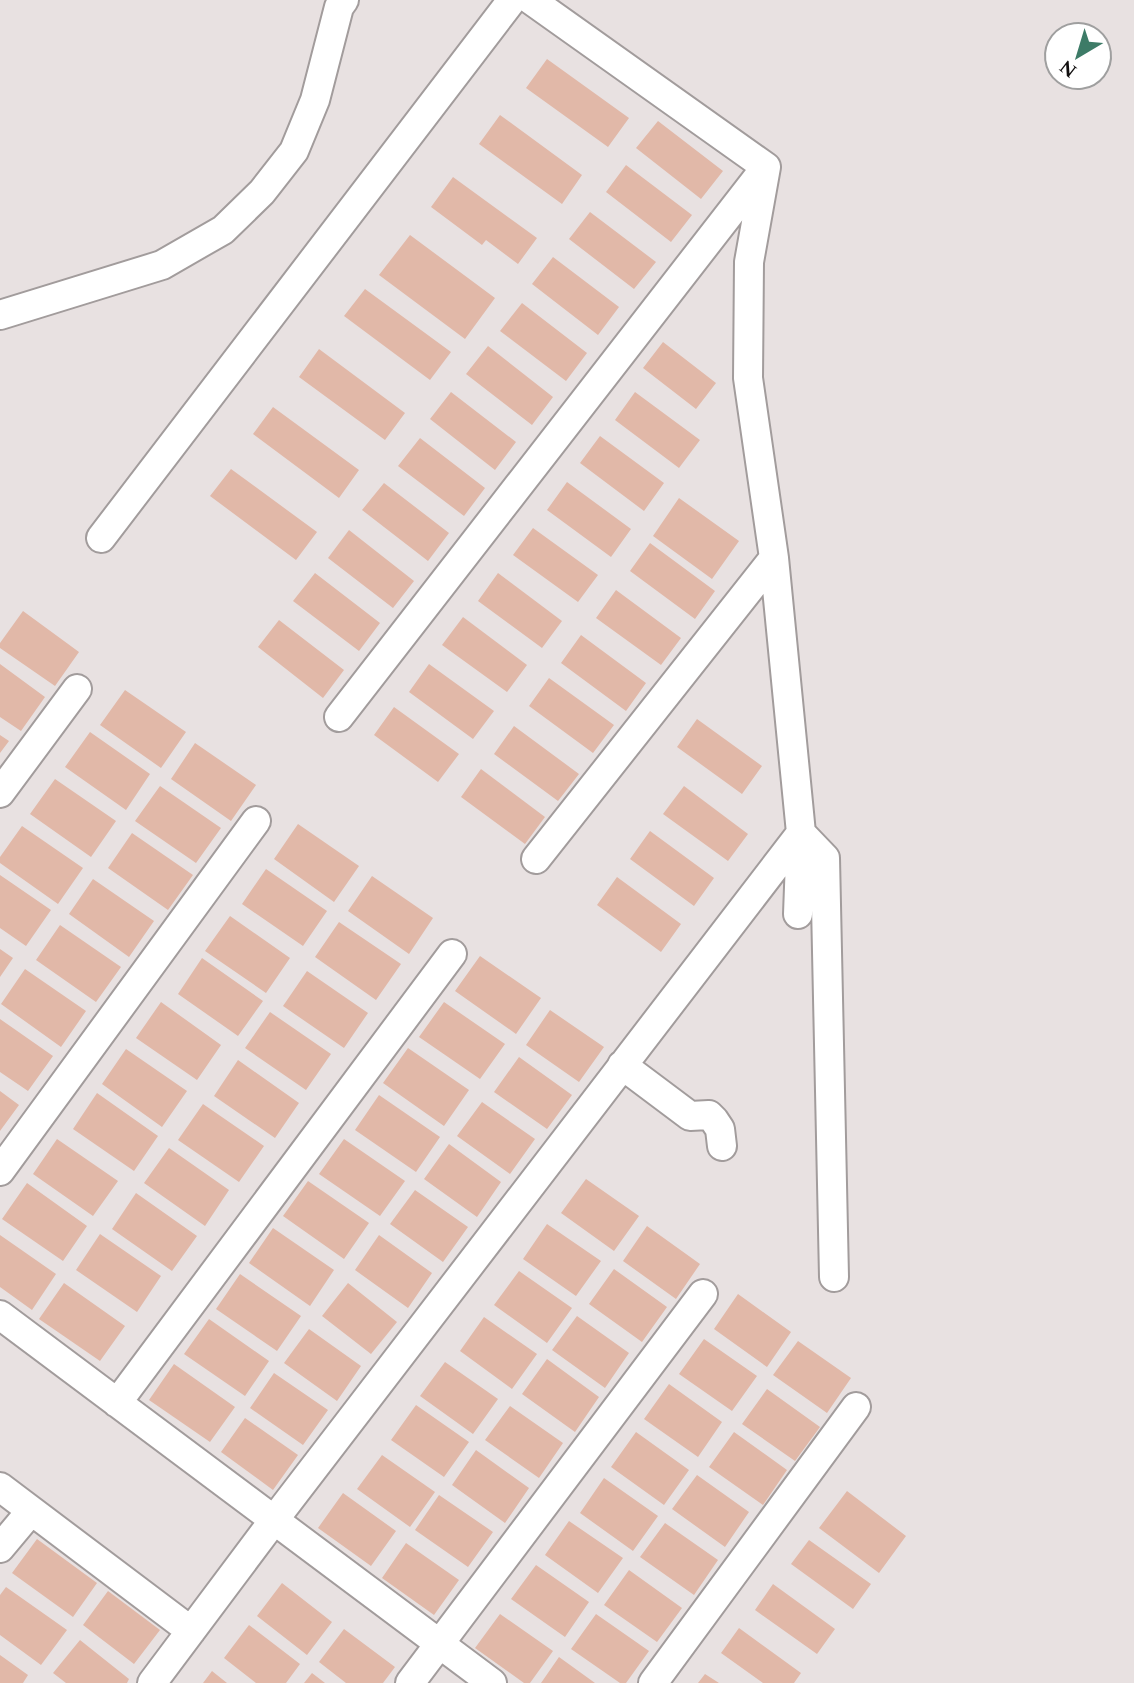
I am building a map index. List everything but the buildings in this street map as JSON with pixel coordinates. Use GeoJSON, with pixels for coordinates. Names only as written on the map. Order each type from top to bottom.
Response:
{"type":"FeatureCollection","features":[{"type":"Feature","properties":{"kind":"street"},"geometry":{"type":"LineString","coordinates":[[0,315],[162,265],[223,230],[262,192],[294,151],[315,100],[339,7],[344,0]]}},
{"type":"Feature","properties":{"kind":"street"},"geometry":{"type":"LineString","coordinates":[[101,538],[512,0]]}},
{"type":"Feature","properties":{"kind":"street"},"geometry":{"type":"LineString","coordinates":[[531,0],[765,167]]}},
{"type":"Feature","properties":{"kind":"street"},"geometry":{"type":"LineString","coordinates":[[765,167],[749,262],[748,378],[774,558],[801,833],[797,914]]}},
{"type":"Feature","properties":{"kind":"street"},"geometry":{"type":"LineString","coordinates":[[339,717],[765,167]]}},
{"type":"Feature","properties":{"kind":"street"},"geometry":{"type":"LineString","coordinates":[[536,859],[774,558]]}},
{"type":"Feature","properties":{"kind":"street"},"geometry":{"type":"LineString","coordinates":[[0,793],[76,689]]}},
{"type":"Feature","properties":{"kind":"street"},"geometry":{"type":"LineString","coordinates":[[0,1171],[256,821]]}},
{"type":"Feature","properties":{"kind":"street"},"geometry":{"type":"LineString","coordinates":[[152,1683],[801,833]]}},
{"type":"Feature","properties":{"kind":"street"},"geometry":{"type":"LineString","coordinates":[[801,833],[825,858],[834,1277]]}},
{"type":"Feature","properties":{"kind":"street"},"geometry":{"type":"LineString","coordinates":[[117,1403],[453,954]]}},
{"type":"Feature","properties":{"kind":"street"},"geometry":{"type":"LineString","coordinates":[[622,1065],[690,1116],[709,1115],[720,1129],[722,1146]]}},
{"type":"Feature","properties":{"kind":"street"},"geometry":{"type":"LineString","coordinates":[[410,1683],[703,1294]]}},
{"type":"Feature","properties":{"kind":"street"},"geometry":{"type":"LineString","coordinates":[[0,1315],[492,1683]]}},
{"type":"Feature","properties":{"kind":"street"},"geometry":{"type":"LineString","coordinates":[[653,1683],[856,1408]]}},
{"type":"Feature","properties":{"kind":"street"},"geometry":{"type":"LineString","coordinates":[[0,1487],[191,1631]]}},
{"type":"Feature","properties":{"kind":"street"},"geometry":{"type":"LineString","coordinates":[[0,1548],[31,1511]]}}]}
